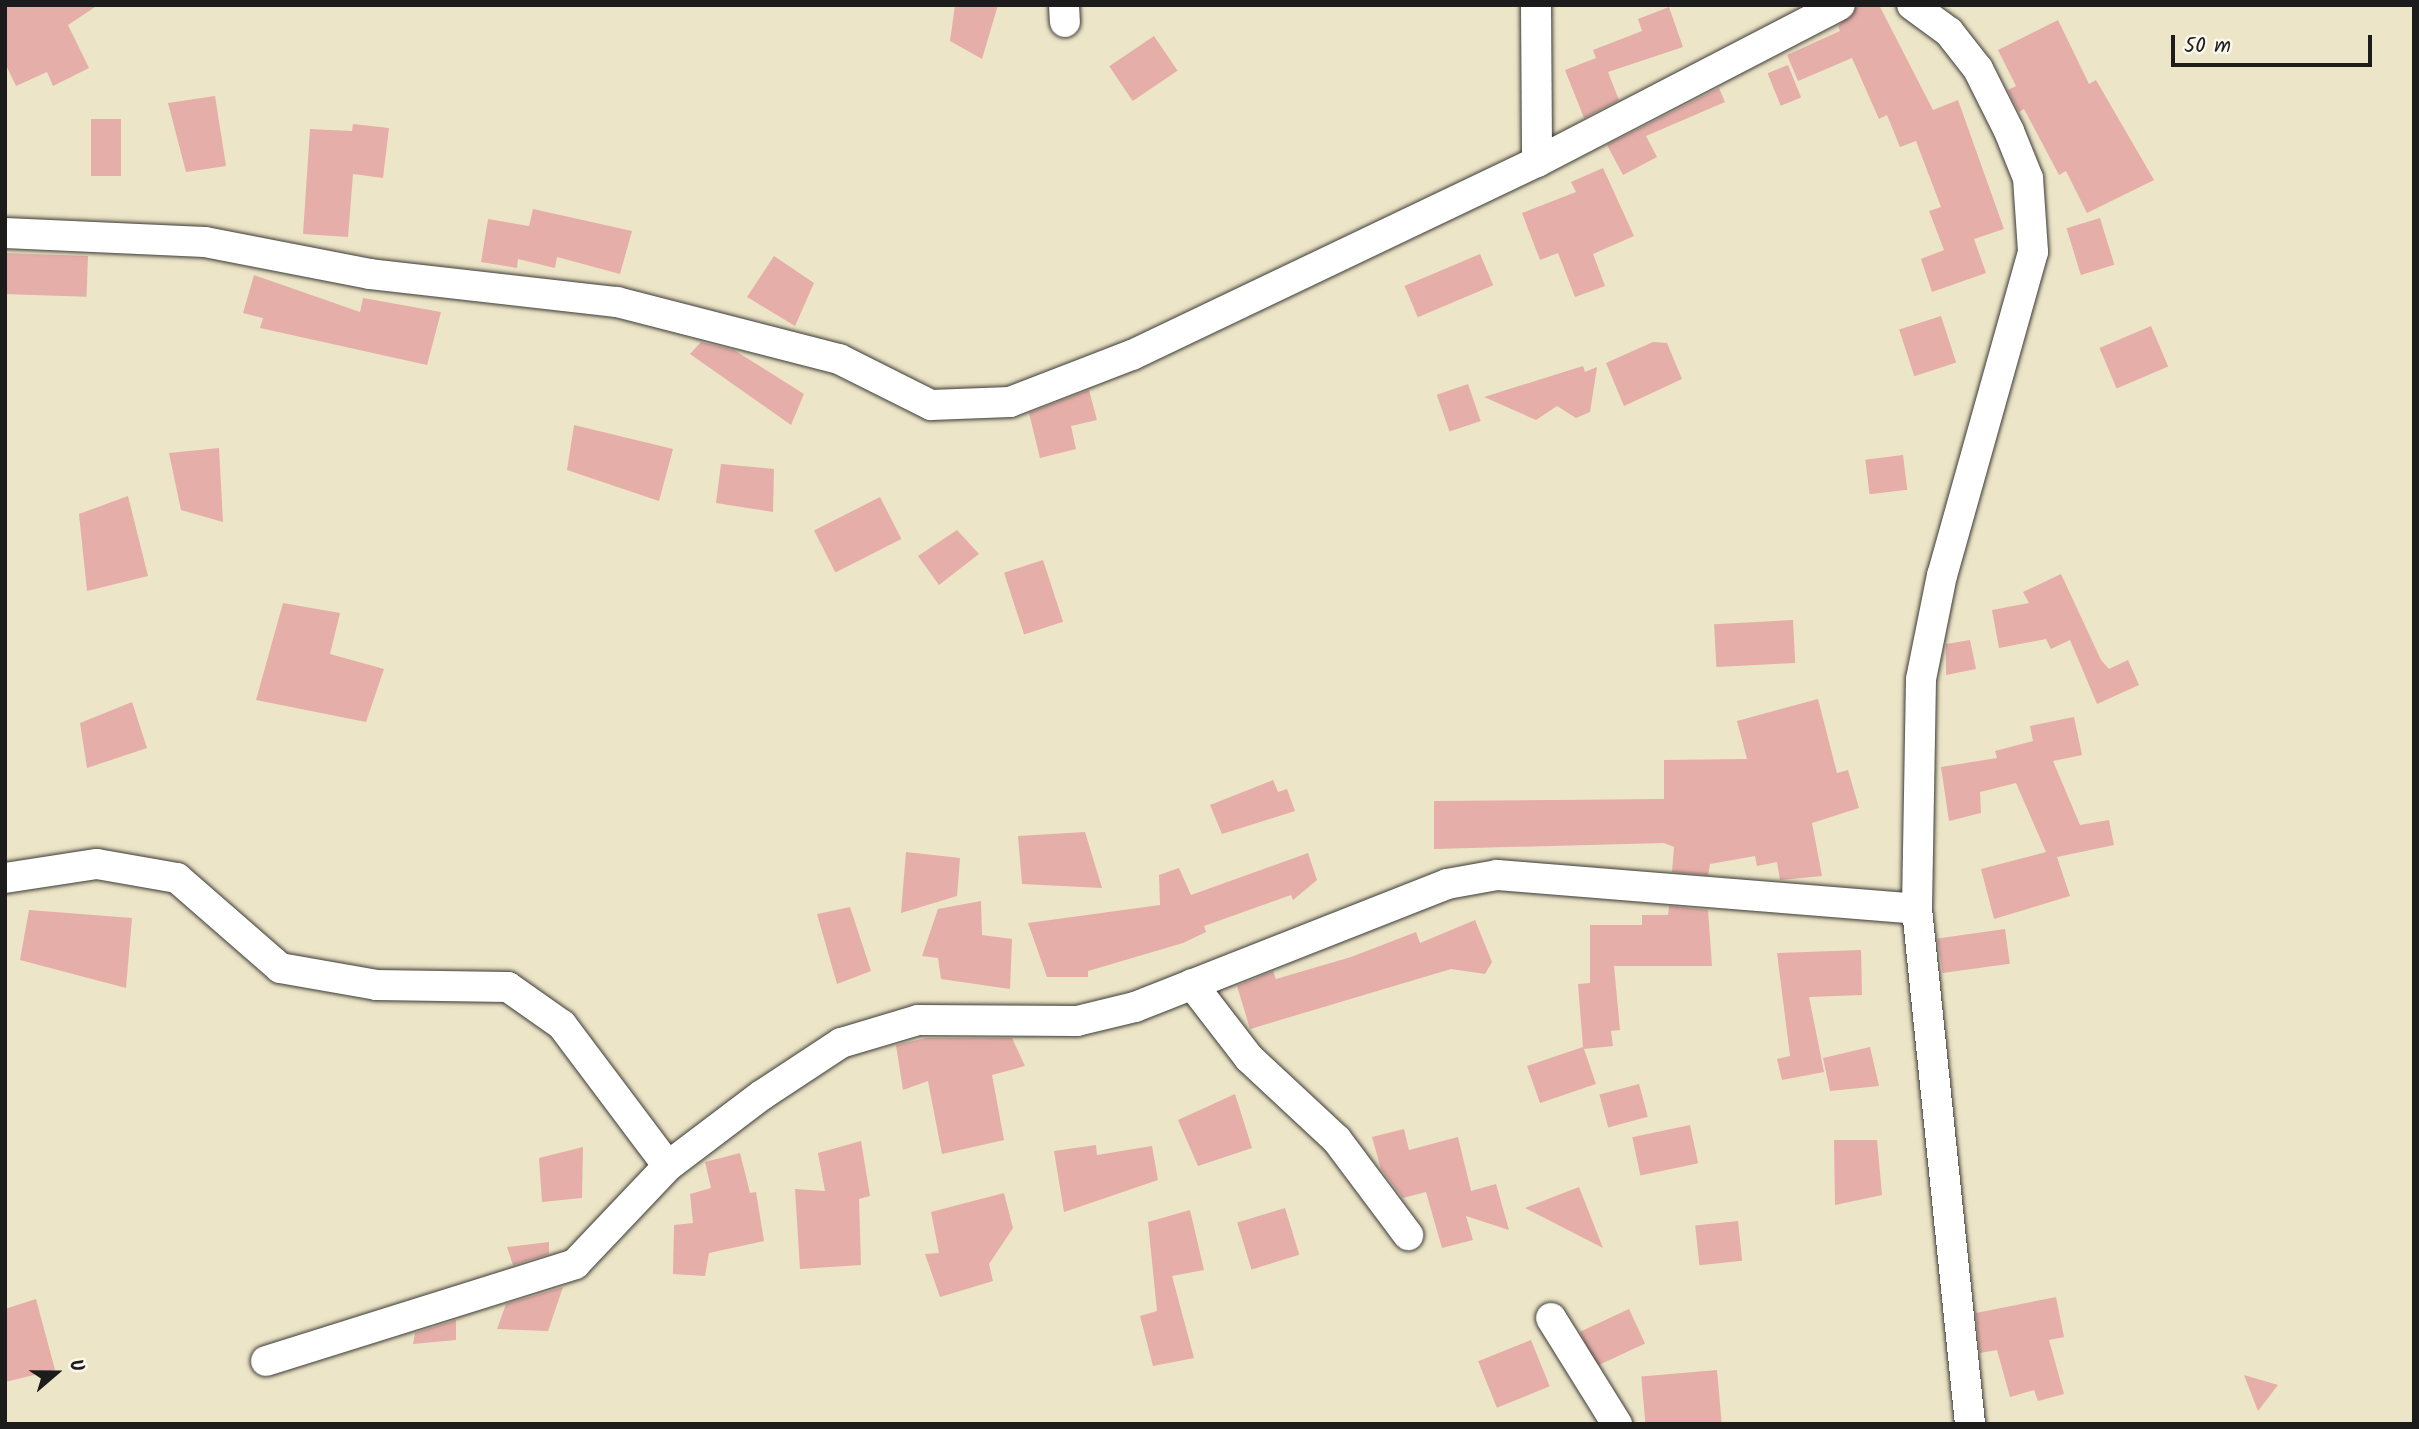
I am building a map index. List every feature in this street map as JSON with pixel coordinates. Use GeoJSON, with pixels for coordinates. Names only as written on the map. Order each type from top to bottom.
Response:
{"type":"FeatureCollection","features":[{"type":"Feature","properties":{"kind":"street"},"geometry":{"type":"LineString","coordinates":[[1535,5],[1537,162]]}},
{"type":"Feature","properties":{"kind":"street"},"geometry":{"type":"LineString","coordinates":[[5,233],[205,242],[370,274],[617,302],[839,359],[931,405],[1010,402],[1132,355],[1537,162],[1840,5]]}},
{"type":"Feature","properties":{"kind":"street"},"geometry":{"type":"LineString","coordinates":[[1912,5],[1949,32],[1978,69],[2010,131],[2028,178],[2033,252],[1942,575],[1921,679],[1917,909],[1970,1424]]}},
{"type":"Feature","properties":{"kind":"street"},"geometry":{"type":"LineString","coordinates":[[5,878],[97,864],[177,878],[279,968],[376,985],[508,987],[562,1025],[668,1166]]}},
{"type":"Feature","properties":{"kind":"street"},"geometry":{"type":"LineString","coordinates":[[266,1361],[575,1264],[668,1166],[841,1043],[918,1020],[1077,1021],[1192,985],[1447,884],[1497,875],[1917,909]]}},
{"type":"Feature","properties":{"kind":"street"},"geometry":{"type":"LineString","coordinates":[[1192,985],[1249,1058],[1337,1140],[1408,1235]]}},
{"type":"Feature","properties":{"kind":"street"},"geometry":{"type":"LineString","coordinates":[[1551,1318],[1617,1424]]}},
{"type":"Feature","properties":{"kind":"building"},"geometry":{"type":"Polygon","coordinates":[[[5,5],[98,5],[68,25],[89,68],[53,86],[47,72],[16,86],[5,63],[5,5]]]}},
{"type":"Feature","properties":{"kind":"building"},"geometry":{"type":"Polygon","coordinates":[[[955,5],[998,5],[982,59],[950,41],[955,5]]]}},
{"type":"Feature","properties":{"kind":"building"},"geometry":{"type":"Polygon","coordinates":[[[1879,5],[1933,110],[1958,100],[2004,229],[1974,239],[1986,273],[1932,292],[1921,259],[1944,250],[1929,211],[1941,207],[1916,141],[1900,147],[1887,115],[1879,119],[1852,58],[1798,81],[1787,55],[1840,31],[1838,26],[1857,7],[1879,5]]]}},
{"type":"Feature","properties":{"kind":"building"},"geometry":{"type":"Polygon","coordinates":[[[1669,7],[1683,47],[1608,72],[1619,100],[1584,118],[1565,70],[1596,58],[1593,50],[1642,31],[1638,19],[1669,7]]]}},
{"type":"Feature","properties":{"kind":"building"},"geometry":{"type":"Polygon","coordinates":[[[2058,20],[2089,84],[2096,80],[2154,180],[2087,213],[2066,171],[2059,175],[2024,109],[2019,112],[2008,90],[2016,86],[1998,50],[2058,20]]]}},
{"type":"Feature","properties":{"kind":"building"},"geometry":{"type":"Polygon","coordinates":[[[1154,36],[1177,71],[1133,101],[1109,66],[1154,36]]]}},
{"type":"Feature","properties":{"kind":"building"},"geometry":{"type":"Polygon","coordinates":[[[1788,65],[1801,97],[1781,106],[1768,73],[1788,65]]]}},
{"type":"Feature","properties":{"kind":"building"},"geometry":{"type":"Polygon","coordinates":[[[1719,88],[1725,102],[1646,136],[1657,157],[1623,175],[1607,145],[1719,88]]]}},
{"type":"Feature","properties":{"kind":"building"},"geometry":{"type":"Polygon","coordinates":[[[215,96],[226,166],[186,172],[168,103],[215,96]]]}},
{"type":"Feature","properties":{"kind":"building"},"geometry":{"type":"Polygon","coordinates":[[[91,119],[121,119],[121,176],[91,176],[91,119]]]}},
{"type":"Feature","properties":{"kind":"building"},"geometry":{"type":"Polygon","coordinates":[[[353,124],[389,128],[383,178],[353,174],[348,237],[303,234],[310,129],[352,131],[353,124]]]}},
{"type":"Feature","properties":{"kind":"building"},"geometry":{"type":"Polygon","coordinates":[[[1603,168],[1634,236],[1593,254],[1605,286],[1575,297],[1558,253],[1540,260],[1522,213],[1576,192],[1571,182],[1603,168]]]}},
{"type":"Feature","properties":{"kind":"building"},"geometry":{"type":"Polygon","coordinates":[[[533,209],[632,231],[620,274],[557,257],[555,268],[518,259],[517,268],[481,262],[488,219],[529,226],[533,209]]]}},
{"type":"Feature","properties":{"kind":"building"},"geometry":{"type":"Polygon","coordinates":[[[2100,218],[2114,265],[2081,275],[2067,228],[2100,218]]]}},
{"type":"Feature","properties":{"kind":"building"},"geometry":{"type":"Polygon","coordinates":[[[5,253],[88,256],[87,297],[5,294],[5,253]]]}},
{"type":"Feature","properties":{"kind":"building"},"geometry":{"type":"Polygon","coordinates":[[[1480,254],[1493,285],[1418,317],[1405,286],[1480,254]]]}},
{"type":"Feature","properties":{"kind":"building"},"geometry":{"type":"Polygon","coordinates":[[[774,256],[814,283],[795,326],[747,297],[774,256]]]}},
{"type":"Feature","properties":{"kind":"building"},"geometry":{"type":"Polygon","coordinates":[[[254,275],[360,312],[363,298],[441,312],[427,365],[260,328],[263,318],[243,313],[254,275]]]}},
{"type":"Feature","properties":{"kind":"building"},"geometry":{"type":"Polygon","coordinates":[[[1941,316],[1956,363],[1914,376],[1899,330],[1941,316]]]}},
{"type":"Feature","properties":{"kind":"building"},"geometry":{"type":"Polygon","coordinates":[[[2151,326],[2168,367],[2117,388],[2099,348],[2151,326]]]}},
{"type":"Feature","properties":{"kind":"building"},"geometry":{"type":"Polygon","coordinates":[[[701,342],[734,350],[804,394],[791,425],[690,354],[701,342]]]}},
{"type":"Feature","properties":{"kind":"building"},"geometry":{"type":"Polygon","coordinates":[[[1653,342],[1667,343],[1682,379],[1624,406],[1606,363],[1653,342]]]}},
{"type":"Feature","properties":{"kind":"building"},"geometry":{"type":"Polygon","coordinates":[[[1583,366],[1585,372],[1597,367],[1590,412],[1576,418],[1557,406],[1536,420],[1484,397],[1583,366]]]}},
{"type":"Feature","properties":{"kind":"building"},"geometry":{"type":"Polygon","coordinates":[[[1468,384],[1481,421],[1449,432],[1437,395],[1468,384]]]}},
{"type":"Feature","properties":{"kind":"building"},"geometry":{"type":"Polygon","coordinates":[[[1089,390],[1097,420],[1071,426],[1076,449],[1040,458],[1029,413],[1089,390]]]}},
{"type":"Feature","properties":{"kind":"building"},"geometry":{"type":"Polygon","coordinates":[[[574,425],[673,449],[659,501],[567,470],[574,425]]]}},
{"type":"Feature","properties":{"kind":"building"},"geometry":{"type":"Polygon","coordinates":[[[219,448],[223,522],[181,510],[169,453],[219,448]]]}},
{"type":"Feature","properties":{"kind":"building"},"geometry":{"type":"Polygon","coordinates":[[[1903,455],[1907,490],[1870,494],[1865,460],[1903,455]]]}},
{"type":"Feature","properties":{"kind":"building"},"geometry":{"type":"Polygon","coordinates":[[[721,464],[774,469],[773,512],[716,503],[721,464]]]}},
{"type":"Feature","properties":{"kind":"building"},"geometry":{"type":"Polygon","coordinates":[[[128,496],[148,576],[87,591],[79,514],[128,496]]]}},
{"type":"Feature","properties":{"kind":"building"},"geometry":{"type":"Polygon","coordinates":[[[880,497],[901,539],[835,572],[814,531],[880,497]]]}},
{"type":"Feature","properties":{"kind":"building"},"geometry":{"type":"Polygon","coordinates":[[[957,530],[979,554],[939,585],[918,556],[957,530]]]}},
{"type":"Feature","properties":{"kind":"building"},"geometry":{"type":"Polygon","coordinates":[[[1043,560],[1063,622],[1024,634],[1004,573],[1043,560]]]}},
{"type":"Feature","properties":{"kind":"building"},"geometry":{"type":"Polygon","coordinates":[[[2061,574],[2101,660],[2109,669],[2128,660],[2139,685],[2097,704],[2070,640],[2051,649],[2046,639],[1999,648],[1992,610],[2029,603],[2023,592],[2061,574]]]}},
{"type":"Feature","properties":{"kind":"building"},"geometry":{"type":"Polygon","coordinates":[[[283,603],[340,613],[330,654],[384,669],[366,722],[256,700],[283,603]]]}},
{"type":"Feature","properties":{"kind":"building"},"geometry":{"type":"Polygon","coordinates":[[[1793,620],[1795,663],[1716,667],[1714,624],[1793,620]]]}},
{"type":"Feature","properties":{"kind":"building"},"geometry":{"type":"Polygon","coordinates":[[[1970,640],[1976,669],[1946,675],[1946,644],[1970,640]]]}},
{"type":"Feature","properties":{"kind":"building"},"geometry":{"type":"Polygon","coordinates":[[[1818,699],[1837,773],[1848,770],[1859,808],[1812,823],[1822,876],[1780,880],[1777,862],[1757,866],[1755,856],[1710,864],[1708,875],[1672,872],[1674,847],[1664,843],[1434,849],[1434,801],[1664,799],[1664,760],[1747,759],[1737,721],[1818,699]]]}},
{"type":"Feature","properties":{"kind":"building"},"geometry":{"type":"Polygon","coordinates":[[[132,702],[147,748],[87,768],[80,723],[132,702]]]}},
{"type":"Feature","properties":{"kind":"building"},"geometry":{"type":"Polygon","coordinates":[[[2074,717],[2082,755],[2053,761],[2080,825],[2109,820],[2114,845],[2057,857],[2070,896],[1994,919],[1981,869],[2046,852],[2016,783],[1980,792],[1981,813],[1949,821],[1941,767],[1997,758],[1995,751],[2033,741],[2030,726],[2074,717]]]}},
{"type":"Feature","properties":{"kind":"building"},"geometry":{"type":"Polygon","coordinates":[[[1273,780],[1278,792],[1287,789],[1295,811],[1222,834],[1210,805],[1273,780]]]}},
{"type":"Feature","properties":{"kind":"building"},"geometry":{"type":"Polygon","coordinates":[[[1085,832],[1102,888],[1022,884],[1018,836],[1085,832]]]}},
{"type":"Feature","properties":{"kind":"building"},"geometry":{"type":"Polygon","coordinates":[[[906,852],[960,858],[957,896],[901,913],[906,852]]]}},
{"type":"Feature","properties":{"kind":"building"},"geometry":{"type":"Polygon","coordinates":[[[1308,853],[1317,880],[1293,900],[1291,895],[1204,926],[1206,932],[1183,943],[1088,971],[1088,977],[1047,977],[1028,923],[1160,905],[1159,875],[1179,868],[1191,895],[1308,853]]]}},
{"type":"Feature","properties":{"kind":"building"},"geometry":{"type":"Polygon","coordinates":[[[981,901],[982,935],[1012,939],[1010,989],[941,979],[938,958],[922,956],[938,909],[981,901]]]}},
{"type":"Feature","properties":{"kind":"building"},"geometry":{"type":"Polygon","coordinates":[[[1669,906],[1708,910],[1712,966],[1614,966],[1620,1030],[1611,1031],[1613,1046],[1584,1049],[1596,1084],[1540,1103],[1527,1066],[1583,1047],[1578,984],[1590,983],[1590,925],[1642,925],[1642,915],[1668,915],[1669,906]]]}},
{"type":"Feature","properties":{"kind":"building"},"geometry":{"type":"Polygon","coordinates":[[[850,907],[871,971],[837,984],[817,914],[850,907]]]}},
{"type":"Feature","properties":{"kind":"building"},"geometry":{"type":"Polygon","coordinates":[[[29,910],[132,918],[126,988],[20,960],[29,910]]]}},
{"type":"Feature","properties":{"kind":"building"},"geometry":{"type":"Polygon","coordinates":[[[1475,920],[1492,962],[1485,974],[1451,969],[1250,1029],[1237,986],[1273,971],[1276,979],[1351,957],[1416,932],[1420,943],[1475,920]]]}},
{"type":"Feature","properties":{"kind":"building"},"geometry":{"type":"Polygon","coordinates":[[[2005,929],[2010,964],[1943,973],[1938,938],[2005,929]]]}},
{"type":"Feature","properties":{"kind":"building"},"geometry":{"type":"Polygon","coordinates":[[[1861,950],[1862,995],[1809,997],[1824,1072],[1782,1080],[1777,1059],[1790,1056],[1777,953],[1861,950]]]}},
{"type":"Feature","properties":{"kind":"building"},"geometry":{"type":"Polygon","coordinates":[[[926,1038],[1012,1038],[1025,1066],[992,1075],[1004,1140],[942,1154],[928,1081],[903,1090],[896,1045],[926,1038]]]}},
{"type":"Feature","properties":{"kind":"building"},"geometry":{"type":"Polygon","coordinates":[[[1870,1047],[1879,1086],[1830,1091],[1823,1058],[1870,1047]]]}},
{"type":"Feature","properties":{"kind":"building"},"geometry":{"type":"Polygon","coordinates":[[[1639,1084],[1648,1117],[1608,1127],[1599,1095],[1639,1084]]]}},
{"type":"Feature","properties":{"kind":"building"},"geometry":{"type":"Polygon","coordinates":[[[1235,1094],[1252,1148],[1198,1166],[1178,1120],[1235,1094]]]}},
{"type":"Feature","properties":{"kind":"building"},"geometry":{"type":"Polygon","coordinates":[[[1690,1125],[1698,1163],[1640,1175],[1632,1137],[1690,1125]]]}},
{"type":"Feature","properties":{"kind":"building"},"geometry":{"type":"Polygon","coordinates":[[[1404,1129],[1409,1150],[1458,1137],[1471,1191],[1496,1184],[1509,1230],[1466,1216],[1473,1240],[1442,1248],[1426,1192],[1403,1198],[1381,1169],[1372,1137],[1404,1129]]]}},
{"type":"Feature","properties":{"kind":"building"},"geometry":{"type":"Polygon","coordinates":[[[1834,1140],[1877,1140],[1882,1195],[1835,1205],[1834,1140]]]}},
{"type":"Feature","properties":{"kind":"building"},"geometry":{"type":"Polygon","coordinates":[[[861,1141],[870,1196],[859,1199],[861,1265],[800,1269],[795,1189],[825,1191],[818,1153],[861,1141]]]}},
{"type":"Feature","properties":{"kind":"building"},"geometry":{"type":"Polygon","coordinates":[[[1096,1145],[1097,1155],[1152,1146],[1158,1180],[1064,1212],[1054,1151],[1096,1145]]]}},
{"type":"Feature","properties":{"kind":"building"},"geometry":{"type":"Polygon","coordinates":[[[583,1147],[582,1198],[542,1202],[539,1158],[583,1147]]]}},
{"type":"Feature","properties":{"kind":"building"},"geometry":{"type":"Polygon","coordinates":[[[740,1153],[750,1193],[756,1192],[764,1241],[709,1253],[705,1276],[673,1274],[674,1225],[693,1223],[690,1194],[711,1188],[705,1162],[740,1153]]]}},
{"type":"Feature","properties":{"kind":"building"},"geometry":{"type":"Polygon","coordinates":[[[1579,1187],[1603,1248],[1525,1208],[1579,1187]]]}},
{"type":"Feature","properties":{"kind":"building"},"geometry":{"type":"Polygon","coordinates":[[[1004,1193],[1013,1228],[989,1264],[993,1281],[940,1297],[925,1254],[939,1253],[931,1212],[1004,1193]]]}},
{"type":"Feature","properties":{"kind":"building"},"geometry":{"type":"Polygon","coordinates":[[[1285,1208],[1299,1255],[1252,1269],[1237,1223],[1285,1208]]]}},
{"type":"Feature","properties":{"kind":"building"},"geometry":{"type":"Polygon","coordinates":[[[1190,1210],[1204,1270],[1172,1276],[1194,1358],[1153,1366],[1140,1316],[1157,1311],[1148,1222],[1190,1210]]]}},
{"type":"Feature","properties":{"kind":"building"},"geometry":{"type":"Polygon","coordinates":[[[1738,1221],[1742,1261],[1699,1265],[1695,1225],[1738,1221]]]}},
{"type":"Feature","properties":{"kind":"building"},"geometry":{"type":"Polygon","coordinates":[[[549,1242],[549,1254],[513,1265],[507,1247],[549,1242]]]}},
{"type":"Feature","properties":{"kind":"building"},"geometry":{"type":"Polygon","coordinates":[[[563,1287],[548,1331],[497,1329],[506,1304],[563,1287]]]}},
{"type":"Feature","properties":{"kind":"building"},"geometry":{"type":"Polygon","coordinates":[[[2056,1297],[2064,1337],[2049,1340],[2064,1394],[2038,1401],[2034,1390],[2010,1397],[1997,1350],[1980,1353],[1976,1313],[2056,1297]]]}},
{"type":"Feature","properties":{"kind":"building"},"geometry":{"type":"Polygon","coordinates":[[[36,1299],[55,1370],[5,1382],[5,1309],[36,1299]]]}},
{"type":"Feature","properties":{"kind":"building"},"geometry":{"type":"Polygon","coordinates":[[[1629,1309],[1645,1343],[1596,1366],[1580,1332],[1629,1309]]]}},
{"type":"Feature","properties":{"kind":"building"},"geometry":{"type":"Polygon","coordinates":[[[456,1320],[456,1340],[413,1344],[415,1333],[456,1320]]]}},
{"type":"Feature","properties":{"kind":"building"},"geometry":{"type":"Polygon","coordinates":[[[1531,1340],[1550,1386],[1497,1408],[1478,1361],[1531,1340]]]}},
{"type":"Feature","properties":{"kind":"building"},"geometry":{"type":"Polygon","coordinates":[[[1717,1370],[1722,1424],[1645,1424],[1641,1377],[1717,1370]]]}},
{"type":"Feature","properties":{"kind":"building"},"geometry":{"type":"Polygon","coordinates":[[[2244,1375],[2278,1385],[2258,1411],[2244,1375]]]}}]}
